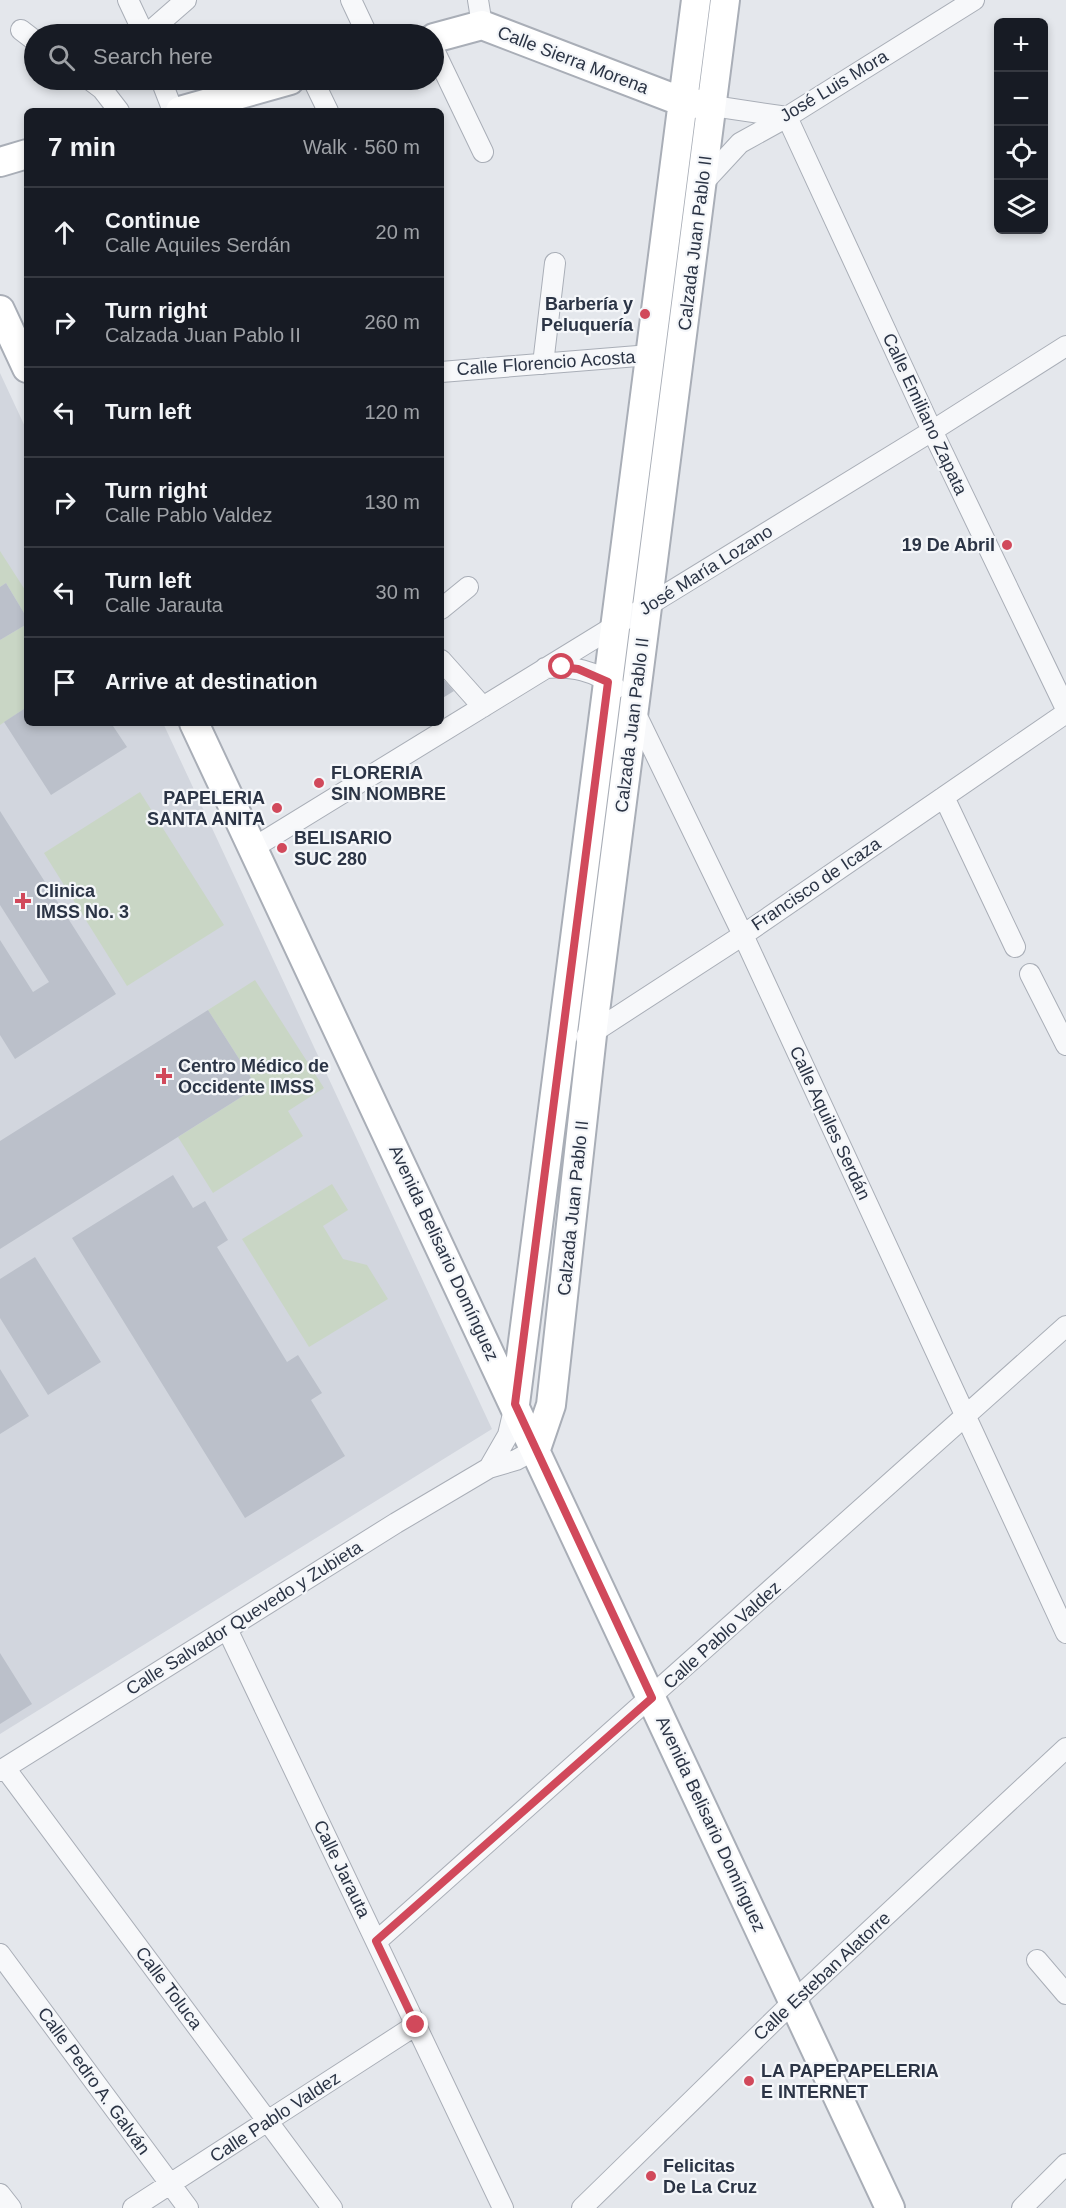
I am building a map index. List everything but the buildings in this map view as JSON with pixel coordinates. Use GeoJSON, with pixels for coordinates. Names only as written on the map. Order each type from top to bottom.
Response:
{"type":"FeatureCollection","features":[{"type":"Feature","properties":{"kind":"main road","name":"Calzada Juan Pablo II"},"geometry":{"type":"LineString","coordinates":[[515,1404],[696,0]]}},
{"type":"Feature","properties":{"kind":"main road","name":"Calzada Juan Pablo II"},"geometry":{"type":"LineString","coordinates":[[536,1449],[551,1405],[592,1035],[725,0]]}},
{"type":"Feature","properties":{"kind":"main road","name":"Calle Sierra Morena"},"geometry":{"type":"LineString","coordinates":[[444,32],[480,12],[683,102],[712,106]]}},
{"type":"Feature","properties":{"kind":"main road"},"geometry":{"type":"LineString","coordinates":[[191,108],[255,90]]}},
{"type":"Feature","properties":{"kind":"main road"},"geometry":{"type":"LineString","coordinates":[[0,162],[24,155]]}},
{"type":"Feature","properties":{"kind":"main road"},"geometry":{"type":"LineString","coordinates":[[0,310],[24,362]]}},
{"type":"Feature","properties":{"kind":"main road","name":"Avenida Belisario Domínguez"},"geometry":{"type":"LineString","coordinates":[[195,726],[890,2208]]}},
{"type":"Feature","properties":{"kind":"street"},"geometry":{"type":"LineString","coordinates":[[128,0],[140,24]]}},
{"type":"Feature","properties":{"kind":"street"},"geometry":{"type":"LineString","coordinates":[[157,24],[186,0]]}},
{"type":"Feature","properties":{"kind":"street"},"geometry":{"type":"LineString","coordinates":[[351,0],[362,24]]}},
{"type":"Feature","properties":{"kind":"street","name":"José Luis Mora"},"geometry":{"type":"LineString","coordinates":[[703,183],[740,143],[787,117],[974,0]]}},
{"type":"Feature","properties":{"kind":"street"},"geometry":{"type":"LineString","coordinates":[[444,71],[483,152]]}},
{"type":"Feature","properties":{"kind":"street"},"geometry":{"type":"LineString","coordinates":[[103,90],[117,108]]}},
{"type":"Feature","properties":{"kind":"street"},"geometry":{"type":"LineString","coordinates":[[165,90],[172,108]]}},
{"type":"Feature","properties":{"kind":"street"},"geometry":{"type":"LineString","coordinates":[[319,90],[327,108]]}},
{"type":"Feature","properties":{"kind":"street"},"geometry":{"type":"LineString","coordinates":[[712,106],[787,117]]}},
{"type":"Feature","properties":{"kind":"street","name":"Calle Emiliano Zapata"},"geometry":{"type":"LineString","coordinates":[[787,117],[1066,711]]}},
{"type":"Feature","properties":{"kind":"street"},"geometry":{"type":"LineString","coordinates":[[543,364],[555,263]]}},
{"type":"Feature","properties":{"kind":"street","name":"José María Lozano"},"geometry":{"type":"LineString","coordinates":[[253,848],[933,431],[1066,346]]}},
{"type":"Feature","properties":{"kind":"street","name":"Calle Florencio Acosta"},"geometry":{"type":"LineString","coordinates":[[444,372],[650,355]]}},
{"type":"Feature","properties":{"kind":"street"},"geometry":{"type":"LineString","coordinates":[[444,607],[468,587]]}},
{"type":"Feature","properties":{"kind":"street"},"geometry":{"type":"LineString","coordinates":[[444,663],[483,707]]}},
{"type":"Feature","properties":{"kind":"street","name":"Calle Aquiles Serdán"},"geometry":{"type":"LineString","coordinates":[[545,668],[578,669],[608,682],[623,694],[634,708],[1066,1633]]}},
{"type":"Feature","properties":{"kind":"street","name":"Francisco de Icaza"},"geometry":{"type":"LineString","coordinates":[[561,1045],[592,1035],[944,797],[1066,711]]}},
{"type":"Feature","properties":{"kind":"street"},"geometry":{"type":"LineString","coordinates":[[944,797],[1015,947]]}},
{"type":"Feature","properties":{"kind":"street"},"geometry":{"type":"LineString","coordinates":[[1030,974],[1066,1045]]}},
{"type":"Feature","properties":{"kind":"street","name":"Calle Pablo Valdez"},"geometry":{"type":"LineString","coordinates":[[376,1941],[652,1698],[1066,1326]]}},
{"type":"Feature","properties":{"kind":"street","name":"Calle Salvador Quevedo y Zubieta"},"geometry":{"type":"LineString","coordinates":[[489,1468],[508,1435],[515,1404]]}},
{"type":"Feature","properties":{"kind":"street","name":"Calle Salvador Quevedo y Zubieta"},"geometry":{"type":"LineString","coordinates":[[3,1769],[489,1468],[516,1460],[536,1449]]}},
{"type":"Feature","properties":{"kind":"street","name":"Calle Jarauta"},"geometry":{"type":"LineString","coordinates":[[227,1629],[503,2208]]}},
{"type":"Feature","properties":{"kind":"street","name":"Calle Esteban Alatorre"},"geometry":{"type":"LineString","coordinates":[[582,2208],[794,2001],[1066,1748]]}},
{"type":"Feature","properties":{"kind":"street","name":"Calle Toluca"},"geometry":{"type":"LineString","coordinates":[[3,1769],[332,2208]]}},
{"type":"Feature","properties":{"kind":"street","name":"Calle Pedro A. Galván"},"geometry":{"type":"LineString","coordinates":[[0,1954],[188,2208]]}},
{"type":"Feature","properties":{"kind":"street"},"geometry":{"type":"LineString","coordinates":[[1037,1960],[1066,1994]]}},
{"type":"Feature","properties":{"kind":"street","name":"Calle Pablo Valdez"},"geometry":{"type":"LineString","coordinates":[[133,2208],[416,2025]]}},
{"type":"Feature","properties":{"kind":"street"},"geometry":{"type":"LineString","coordinates":[[1022,2208],[1066,2164]]}},
{"type":"Feature","properties":{"kind":"street"},"geometry":{"type":"LineString","coordinates":[[0,2194],[11,2208]]}},
{"type":"Feature","properties":{"kind":"shaded area","name":"Centro Médico de Occidente IMSS"},"geometry":{"type":"Polygon","coordinates":[[[0,373],[24,425],[24,726],[164,726],[492,1429],[0,1734],[0,373]]]}},
{"type":"Feature","properties":{"kind":"green space"},"geometry":{"type":"Polygon","coordinates":[[[0,551],[24,588],[24,613],[6,583],[0,587],[0,551]]]}},
{"type":"Feature","properties":{"kind":"green space"},"geometry":{"type":"Polygon","coordinates":[[[24,626],[24,709],[0,725],[0,640],[24,626]]]}},
{"type":"Feature","properties":{"kind":"green space"},"geometry":{"type":"Polygon","coordinates":[[[140,792],[224,925],[127,986],[44,853],[140,792]]]}},
{"type":"Feature","properties":{"kind":"green space"},"geometry":{"type":"Polygon","coordinates":[[[255,980],[324,1088],[288,1111],[303,1136],[213,1193],[178,1137],[257,1087],[208,1010],[255,980]]]}},
{"type":"Feature","properties":{"kind":"green space"},"geometry":{"type":"Polygon","coordinates":[[[332,1184],[348,1210],[323,1226],[343,1259],[367,1265],[388,1299],[309,1347],[242,1239],[332,1184]]]}},
{"type":"Feature","properties":{"kind":"place","name":"Barbería y Peluquería"},"geometry":{"type":"Point","coordinates":[645,314]}},
{"type":"Feature","properties":{"kind":"place","name":"19 De Abril"},"geometry":{"type":"Point","coordinates":[1007,545]}},
{"type":"Feature","properties":{"kind":"place","name":"FLORERIA SIN NOMBRE"},"geometry":{"type":"Point","coordinates":[319,783]}},
{"type":"Feature","properties":{"kind":"place","name":"PAPELERIA SANTA ANITA"},"geometry":{"type":"Point","coordinates":[277,808]}},
{"type":"Feature","properties":{"kind":"place","name":"BELISARIO SUC 280"},"geometry":{"type":"Point","coordinates":[282,848]}},
{"type":"Feature","properties":{"kind":"place","name":"Clinica IMSS No. 3"},"geometry":{"type":"Point","coordinates":[23,901]}},
{"type":"Feature","properties":{"kind":"place","name":"Centro Médico de Occidente IMSS"},"geometry":{"type":"Point","coordinates":[164,1076]}},
{"type":"Feature","properties":{"kind":"place","name":"LA PAPEPAPELERIA E INTERNET"},"geometry":{"type":"Point","coordinates":[749,2081]}},
{"type":"Feature","properties":{"kind":"place","name":"Felicitas De La Cruz"},"geometry":{"type":"Point","coordinates":[651,2176]}},
{"type":"Feature","properties":{"kind":"route"},"geometry":{"type":"LineString","coordinates":[[416,2025],[376,1941],[652,1698],[515,1404],[608,682],[594,674],[562,667]]}}]}
